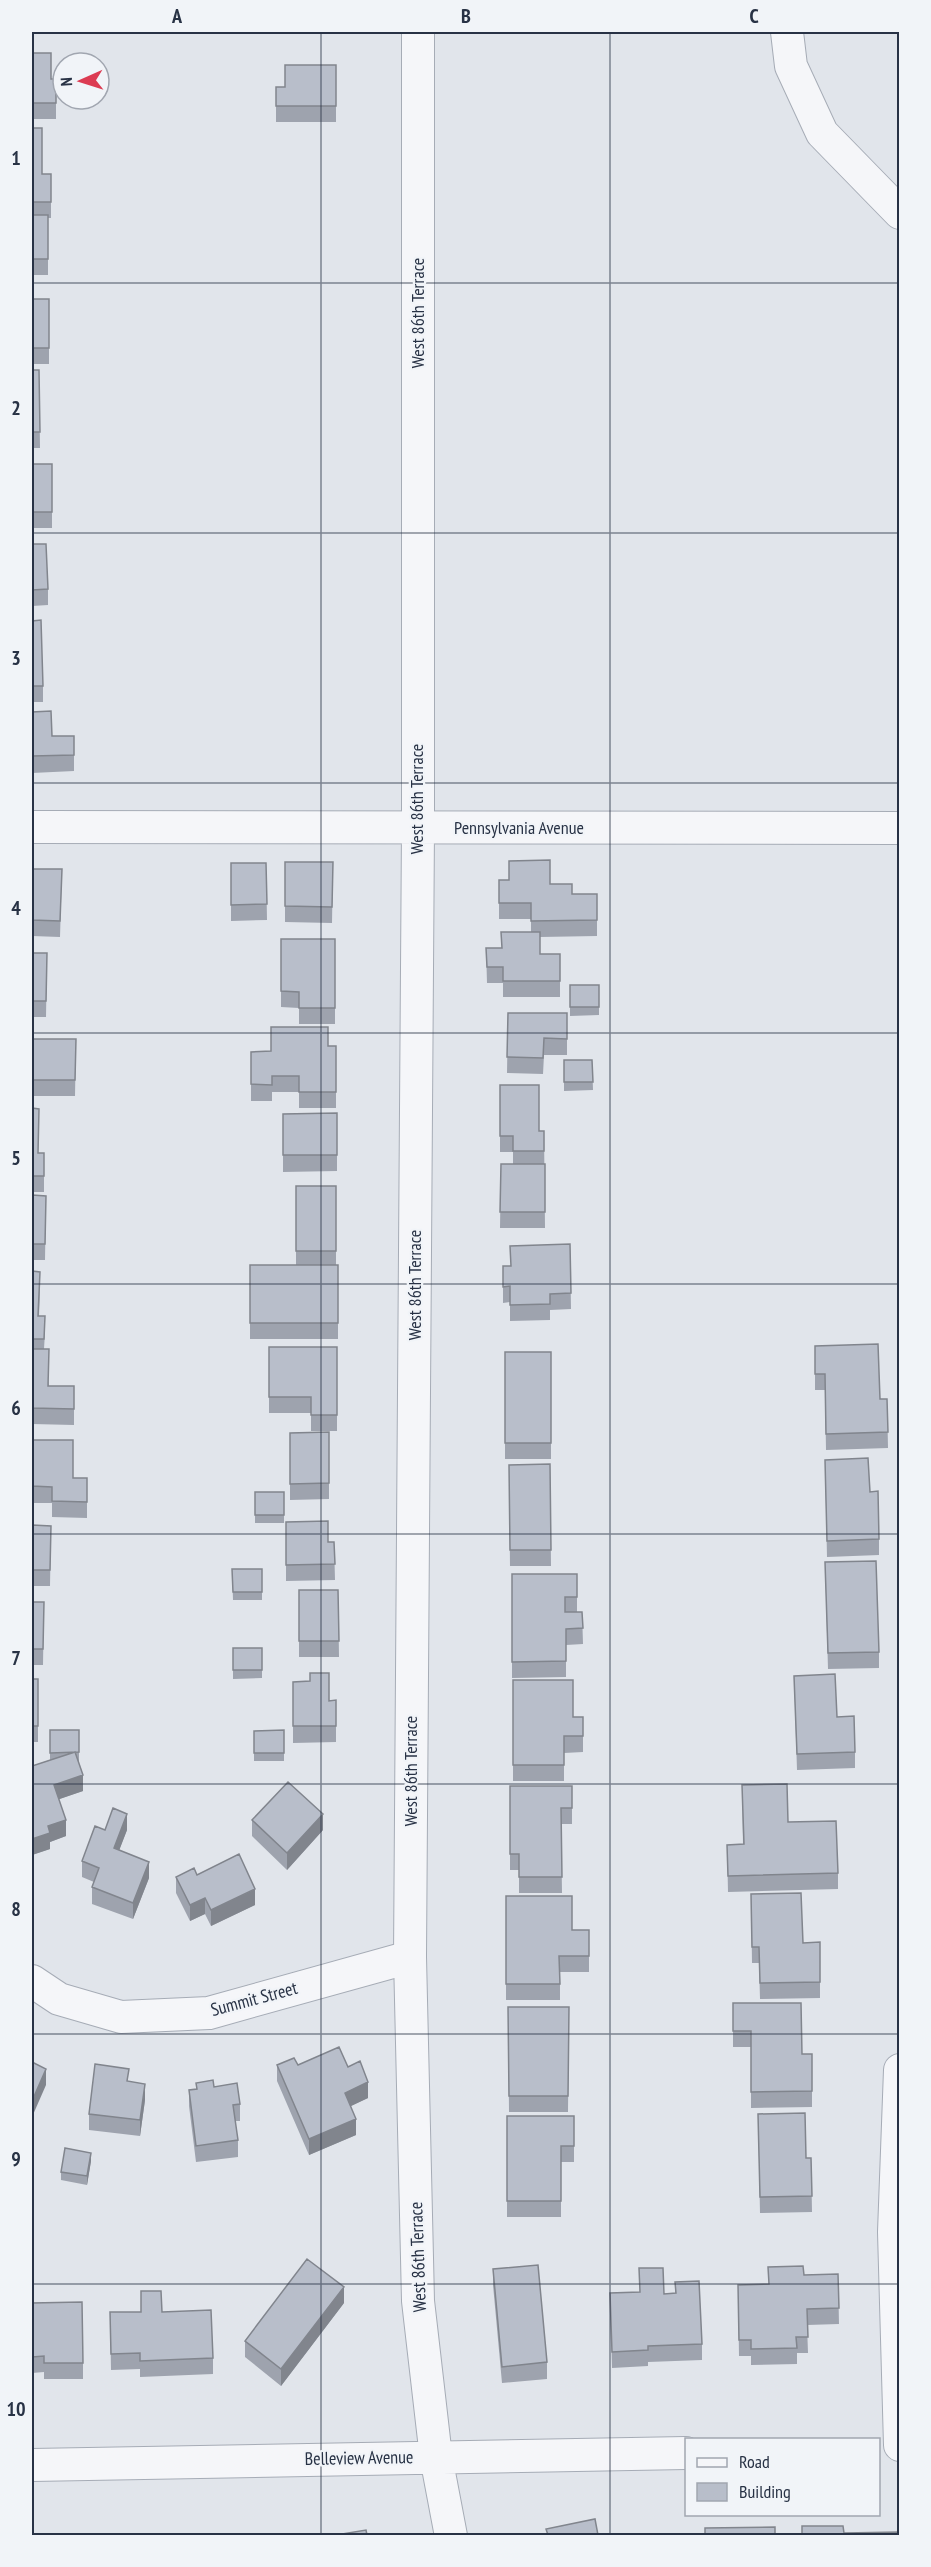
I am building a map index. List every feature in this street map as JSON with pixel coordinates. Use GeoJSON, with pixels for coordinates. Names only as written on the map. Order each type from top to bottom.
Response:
{"type":"FeatureCollection","features":[{"type":"Feature","properties":{"kind":"street","name":"West 86th Terrace"},"geometry":{"type":"LineString","coordinates":[[418,32],[417,828],[410,1957],[418,2301],[436,2457],[451,2535]]}},
{"type":"Feature","properties":{"kind":"street"},"geometry":{"type":"LineString","coordinates":[[787,32],[791,66],[822,133],[900,213]]}},
{"type":"Feature","properties":{"kind":"street","name":"Pennsylvania Avenue"},"geometry":{"type":"LineString","coordinates":[[32,826],[900,828]]}},
{"type":"Feature","properties":{"kind":"street","name":"Summit Street"},"geometry":{"type":"LineString","coordinates":[[32,1981],[58,2000],[121,2017],[209,2013],[410,1957]]}},
{"type":"Feature","properties":{"kind":"street"},"geometry":{"type":"LineString","coordinates":[[900,2070],[894,2232],[900,2445]]}},
{"type":"Feature","properties":{"kind":"street"},"geometry":{"type":"LineString","coordinates":[[880,2451],[900,2450]]}},
{"type":"Feature","properties":{"kind":"street","name":"Belleview Avenue"},"geometry":{"type":"LineString","coordinates":[[32,2465],[685,2453]]}},
{"type":"Feature","properties":{"kind":"building"},"geometry":{"type":"Polygon","coordinates":[[[32,53],[51,53],[51,103],[32,103],[32,53]]]}},
{"type":"Feature","properties":{"kind":"building"},"geometry":{"type":"Polygon","coordinates":[[[285,65],[336,65],[336,106],[276,106],[276,87],[285,87],[285,65]]]}},
{"type":"Feature","properties":{"kind":"building"},"geometry":{"type":"Polygon","coordinates":[[[32,128],[42,128],[42,174],[51,174],[51,202],[32,202],[32,128]]]}},
{"type":"Feature","properties":{"kind":"building"},"geometry":{"type":"Polygon","coordinates":[[[32,215],[48,215],[48,259],[32,259],[32,215]]]}},
{"type":"Feature","properties":{"kind":"building"},"geometry":{"type":"Polygon","coordinates":[[[32,299],[49,299],[49,348],[32,348],[32,299]]]}},
{"type":"Feature","properties":{"kind":"building"},"geometry":{"type":"Polygon","coordinates":[[[32,370],[39,370],[40,432],[32,432],[32,370]]]}},
{"type":"Feature","properties":{"kind":"building"},"geometry":{"type":"Polygon","coordinates":[[[32,464],[52,464],[52,512],[32,512],[32,464]]]}},
{"type":"Feature","properties":{"kind":"building"},"geometry":{"type":"Polygon","coordinates":[[[32,544],[46,544],[48,589],[32,590],[32,544]]]}},
{"type":"Feature","properties":{"kind":"building"},"geometry":{"type":"Polygon","coordinates":[[[41,620],[43,686],[32,686],[32,621],[41,620]]]}},
{"type":"Feature","properties":{"kind":"building"},"geometry":{"type":"Polygon","coordinates":[[[51,711],[52,736],[74,736],[74,755],[32,756],[32,712],[51,711]]]}},
{"type":"Feature","properties":{"kind":"building"},"geometry":{"type":"Polygon","coordinates":[[[550,860],[550,884],[572,884],[572,894],[597,894],[597,920],[531,921],[531,903],[499,903],[499,880],[509,880],[509,861],[550,860]]]}},
{"type":"Feature","properties":{"kind":"building"},"geometry":{"type":"Polygon","coordinates":[[[285,862],[333,862],[332,907],[285,906],[285,862]]]}},
{"type":"Feature","properties":{"kind":"building"},"geometry":{"type":"Polygon","coordinates":[[[231,863],[266,863],[267,904],[231,905],[231,863]]]}},
{"type":"Feature","properties":{"kind":"building"},"geometry":{"type":"Polygon","coordinates":[[[32,869],[62,869],[60,921],[32,920],[32,869]]]}},
{"type":"Feature","properties":{"kind":"building"},"geometry":{"type":"Polygon","coordinates":[[[501,932],[540,932],[540,954],[560,954],[560,981],[503,981],[503,967],[487,967],[486,948],[502,948],[501,932]]]}},
{"type":"Feature","properties":{"kind":"building"},"geometry":{"type":"Polygon","coordinates":[[[281,939],[335,939],[335,1008],[299,1008],[299,992],[281,991],[281,939]]]}},
{"type":"Feature","properties":{"kind":"building"},"geometry":{"type":"Polygon","coordinates":[[[32,953],[47,953],[46,1001],[32,1001],[32,953]]]}},
{"type":"Feature","properties":{"kind":"building"},"geometry":{"type":"Polygon","coordinates":[[[570,985],[599,985],[599,1007],[570,1007],[570,985]]]}},
{"type":"Feature","properties":{"kind":"building"},"geometry":{"type":"Polygon","coordinates":[[[508,1013],[567,1013],[567,1039],[544,1038],[543,1058],[507,1057],[508,1013]]]}},
{"type":"Feature","properties":{"kind":"building"},"geometry":{"type":"Polygon","coordinates":[[[271,1027],[328,1027],[328,1046],[336,1046],[336,1092],[299,1092],[299,1076],[272,1076],[272,1085],[251,1084],[251,1052],[271,1051],[271,1027]]]}},
{"type":"Feature","properties":{"kind":"building"},"geometry":{"type":"Polygon","coordinates":[[[32,1039],[76,1039],[75,1080],[32,1080],[32,1039]]]}},
{"type":"Feature","properties":{"kind":"building"},"geometry":{"type":"Polygon","coordinates":[[[564,1060],[592,1060],[593,1082],[564,1082],[564,1060]]]}},
{"type":"Feature","properties":{"kind":"building"},"geometry":{"type":"Polygon","coordinates":[[[500,1085],[539,1085],[539,1131],[544,1131],[544,1151],[513,1151],[513,1136],[500,1136],[500,1085]]]}},
{"type":"Feature","properties":{"kind":"building"},"geometry":{"type":"Polygon","coordinates":[[[32,1108],[39,1109],[38,1153],[44,1153],[44,1176],[32,1176],[32,1108]]]}},
{"type":"Feature","properties":{"kind":"building"},"geometry":{"type":"Polygon","coordinates":[[[337,1113],[337,1155],[283,1155],[283,1114],[337,1113]]]}},
{"type":"Feature","properties":{"kind":"building"},"geometry":{"type":"Polygon","coordinates":[[[501,1164],[545,1164],[545,1212],[500,1212],[501,1164]]]}},
{"type":"Feature","properties":{"kind":"building"},"geometry":{"type":"Polygon","coordinates":[[[296,1186],[336,1186],[336,1251],[296,1251],[296,1186]]]}},
{"type":"Feature","properties":{"kind":"building"},"geometry":{"type":"Polygon","coordinates":[[[32,1195],[46,1196],[45,1244],[32,1244],[32,1195]]]}},
{"type":"Feature","properties":{"kind":"building"},"geometry":{"type":"Polygon","coordinates":[[[570,1244],[571,1293],[550,1294],[550,1304],[510,1305],[510,1286],[503,1287],[503,1266],[511,1266],[510,1246],[570,1244]]]}},
{"type":"Feature","properties":{"kind":"building"},"geometry":{"type":"Polygon","coordinates":[[[250,1265],[338,1265],[338,1323],[250,1323],[250,1265]]]}},
{"type":"Feature","properties":{"kind":"building"},"geometry":{"type":"Polygon","coordinates":[[[32,1271],[40,1272],[38,1316],[45,1316],[44,1339],[32,1339],[32,1271]]]}},
{"type":"Feature","properties":{"kind":"building"},"geometry":{"type":"Polygon","coordinates":[[[878,1344],[880,1399],[887,1399],[888,1432],[826,1434],[825,1374],[815,1374],[815,1346],[878,1344]]]}},
{"type":"Feature","properties":{"kind":"building"},"geometry":{"type":"Polygon","coordinates":[[[269,1347],[337,1347],[337,1415],[311,1415],[311,1397],[269,1397],[269,1347]]]}},
{"type":"Feature","properties":{"kind":"building"},"geometry":{"type":"Polygon","coordinates":[[[32,1349],[49,1349],[48,1386],[74,1386],[74,1409],[32,1408],[32,1349]]]}},
{"type":"Feature","properties":{"kind":"building"},"geometry":{"type":"Polygon","coordinates":[[[505,1352],[551,1352],[551,1443],[505,1443],[505,1352]]]}},
{"type":"Feature","properties":{"kind":"building"},"geometry":{"type":"Polygon","coordinates":[[[329,1432],[329,1483],[290,1484],[290,1433],[329,1432]]]}},
{"type":"Feature","properties":{"kind":"building"},"geometry":{"type":"Polygon","coordinates":[[[32,1440],[73,1440],[73,1478],[87,1478],[87,1502],[52,1501],[52,1487],[32,1486],[32,1440]]]}},
{"type":"Feature","properties":{"kind":"building"},"geometry":{"type":"Polygon","coordinates":[[[868,1458],[870,1492],[878,1491],[879,1539],[827,1541],[825,1460],[868,1458]]]}},
{"type":"Feature","properties":{"kind":"building"},"geometry":{"type":"Polygon","coordinates":[[[550,1464],[551,1550],[510,1550],[509,1465],[550,1464]]]}},
{"type":"Feature","properties":{"kind":"building"},"geometry":{"type":"Polygon","coordinates":[[[255,1492],[284,1492],[284,1515],[255,1515],[255,1492]]]}},
{"type":"Feature","properties":{"kind":"building"},"geometry":{"type":"Polygon","coordinates":[[[328,1521],[328,1542],[334,1542],[335,1564],[286,1565],[286,1522],[328,1521]]]}},
{"type":"Feature","properties":{"kind":"building"},"geometry":{"type":"Polygon","coordinates":[[[32,1525],[51,1526],[50,1570],[32,1570],[32,1525]]]}},
{"type":"Feature","properties":{"kind":"building"},"geometry":{"type":"Polygon","coordinates":[[[876,1561],[879,1652],[828,1653],[825,1562],[876,1561]]]}},
{"type":"Feature","properties":{"kind":"building"},"geometry":{"type":"Polygon","coordinates":[[[232,1569],[262,1569],[262,1592],[233,1592],[232,1569]]]}},
{"type":"Feature","properties":{"kind":"building"},"geometry":{"type":"Polygon","coordinates":[[[512,1574],[577,1574],[577,1597],[565,1597],[565,1612],[582,1612],[583,1628],[566,1629],[566,1661],[512,1662],[512,1574]]]}},
{"type":"Feature","properties":{"kind":"building"},"geometry":{"type":"Polygon","coordinates":[[[299,1590],[338,1590],[339,1641],[299,1641],[299,1590]]]}},
{"type":"Feature","properties":{"kind":"building"},"geometry":{"type":"Polygon","coordinates":[[[32,1602],[44,1602],[43,1649],[32,1649],[32,1602]]]}},
{"type":"Feature","properties":{"kind":"building"},"geometry":{"type":"Polygon","coordinates":[[[233,1648],[262,1648],[262,1670],[233,1670],[233,1648]]]}},
{"type":"Feature","properties":{"kind":"building"},"geometry":{"type":"Polygon","coordinates":[[[310,1673],[329,1673],[329,1701],[336,1700],[336,1726],[293,1726],[293,1682],[310,1681],[310,1673]]]}},
{"type":"Feature","properties":{"kind":"building"},"geometry":{"type":"Polygon","coordinates":[[[835,1674],[837,1717],[854,1716],[855,1752],[797,1754],[794,1676],[835,1674]]]}},
{"type":"Feature","properties":{"kind":"building"},"geometry":{"type":"Polygon","coordinates":[[[32,1679],[38,1679],[38,1726],[32,1726],[32,1679]]]}},
{"type":"Feature","properties":{"kind":"building"},"geometry":{"type":"Polygon","coordinates":[[[513,1680],[573,1680],[573,1717],[583,1717],[583,1736],[564,1736],[564,1765],[513,1765],[513,1680]]]}},
{"type":"Feature","properties":{"kind":"building"},"geometry":{"type":"Polygon","coordinates":[[[50,1730],[79,1730],[79,1752],[50,1753],[50,1730]]]}},
{"type":"Feature","properties":{"kind":"building"},"geometry":{"type":"Polygon","coordinates":[[[284,1730],[284,1753],[254,1753],[254,1731],[284,1730]]]}},
{"type":"Feature","properties":{"kind":"building"},"geometry":{"type":"Polygon","coordinates":[[[75,1752],[83,1775],[54,1785],[66,1820],[48,1826],[50,1833],[32,1839],[32,1766],[75,1752]]]}},
{"type":"Feature","properties":{"kind":"building"},"geometry":{"type":"Polygon","coordinates":[[[288,1782],[323,1814],[287,1853],[252,1820],[288,1782]]]}},
{"type":"Feature","properties":{"kind":"building"},"geometry":{"type":"Polygon","coordinates":[[[787,1784],[788,1822],[836,1821],[838,1873],[728,1876],[727,1845],[744,1844],[742,1785],[787,1784]]]}},
{"type":"Feature","properties":{"kind":"building"},"geometry":{"type":"Polygon","coordinates":[[[510,1786],[572,1786],[572,1808],[561,1808],[562,1877],[519,1877],[519,1854],[510,1854],[510,1786]]]}},
{"type":"Feature","properties":{"kind":"building"},"geometry":{"type":"Polygon","coordinates":[[[113,1808],[127,1814],[114,1848],[149,1862],[133,1903],[92,1887],[99,1868],[82,1861],[95,1826],[105,1830],[113,1808]]]}},
{"type":"Feature","properties":{"kind":"building"},"geometry":{"type":"Polygon","coordinates":[[[239,1854],[255,1889],[211,1910],[205,1898],[190,1905],[176,1877],[194,1868],[197,1875],[239,1854]]]}},
{"type":"Feature","properties":{"kind":"building"},"geometry":{"type":"Polygon","coordinates":[[[801,1893],[803,1943],[820,1942],[820,1982],[760,1983],[759,1947],[752,1947],[751,1894],[801,1893]]]}},
{"type":"Feature","properties":{"kind":"building"},"geometry":{"type":"Polygon","coordinates":[[[506,1896],[572,1896],[572,1930],[589,1930],[589,1956],[559,1956],[560,1984],[506,1984],[506,1896]]]}},
{"type":"Feature","properties":{"kind":"building"},"geometry":{"type":"Polygon","coordinates":[[[733,2003],[801,2003],[802,2054],[812,2054],[812,2091],[751,2092],[751,2031],[733,2031],[733,2003]]]}},
{"type":"Feature","properties":{"kind":"building"},"geometry":{"type":"Polygon","coordinates":[[[508,2007],[569,2007],[568,2096],[509,2096],[508,2007]]]}},
{"type":"Feature","properties":{"kind":"building"},"geometry":{"type":"Polygon","coordinates":[[[339,2047],[348,2067],[360,2061],[368,2082],[345,2093],[356,2119],[309,2139],[277,2065],[294,2058],[298,2065],[339,2047]]]}},
{"type":"Feature","properties":{"kind":"building"},"geometry":{"type":"Polygon","coordinates":[[[32,2062],[46,2069],[32,2101],[32,2062]]]}},
{"type":"Feature","properties":{"kind":"building"},"geometry":{"type":"Polygon","coordinates":[[[95,2064],[129,2069],[127,2081],[145,2084],[140,2120],[89,2114],[95,2064]]]}},
{"type":"Feature","properties":{"kind":"building"},"geometry":{"type":"Polygon","coordinates":[[[213,2080],[214,2087],[237,2083],[240,2104],[233,2105],[238,2140],[196,2146],[189,2090],[197,2089],[196,2083],[213,2080]]]}},
{"type":"Feature","properties":{"kind":"building"},"geometry":{"type":"Polygon","coordinates":[[[805,2113],[806,2158],[811,2158],[812,2196],[760,2197],[758,2114],[805,2113]]]}},
{"type":"Feature","properties":{"kind":"building"},"geometry":{"type":"Polygon","coordinates":[[[507,2116],[574,2116],[574,2146],[561,2146],[561,2201],[507,2201],[507,2116]]]}},
{"type":"Feature","properties":{"kind":"building"},"geometry":{"type":"Polygon","coordinates":[[[65,2148],[91,2153],[87,2176],[61,2172],[65,2148]]]}},
{"type":"Feature","properties":{"kind":"building"},"geometry":{"type":"Polygon","coordinates":[[[307,2259],[344,2287],[281,2369],[245,2341],[307,2259]]]}},
{"type":"Feature","properties":{"kind":"building"},"geometry":{"type":"Polygon","coordinates":[[[538,2265],[547,2362],[502,2367],[493,2269],[538,2265]]]}},
{"type":"Feature","properties":{"kind":"building"},"geometry":{"type":"Polygon","coordinates":[[[803,2266],[804,2275],[838,2274],[839,2308],[807,2309],[808,2337],[796,2337],[797,2348],[751,2349],[751,2340],[739,2340],[738,2285],[769,2284],[768,2267],[803,2266]]]}},
{"type":"Feature","properties":{"kind":"building"},"geometry":{"type":"Polygon","coordinates":[[[639,2268],[663,2268],[664,2294],[676,2293],[675,2282],[699,2281],[702,2344],[648,2346],[648,2350],[612,2352],[610,2293],[640,2292],[639,2268]]]}},
{"type":"Feature","properties":{"kind":"building"},"geometry":{"type":"Polygon","coordinates":[[[141,2291],[161,2291],[162,2312],[211,2310],[213,2358],[140,2361],[140,2353],[111,2354],[110,2312],[141,2312],[141,2291]]]}},
{"type":"Feature","properties":{"kind":"building"},"geometry":{"type":"Polygon","coordinates":[[[82,2302],[83,2363],[44,2363],[44,2356],[32,2357],[32,2303],[82,2302]]]}},
{"type":"Feature","properties":{"kind":"building"},"geometry":{"type":"Polygon","coordinates":[[[595,2519],[598,2535],[548,2535],[546,2529],[595,2519]]]}},
{"type":"Feature","properties":{"kind":"building"},"geometry":{"type":"Polygon","coordinates":[[[802,2526],[843,2526],[844,2533],[899,2532],[899,2535],[802,2535],[802,2526]]]}},
{"type":"Feature","properties":{"kind":"building"},"geometry":{"type":"Polygon","coordinates":[[[775,2527],[775,2535],[705,2535],[705,2528],[775,2527]]]}},
{"type":"Feature","properties":{"kind":"building"},"geometry":{"type":"Polygon","coordinates":[[[366,2530],[367,2535],[336,2535],[366,2530]]]}}]}
